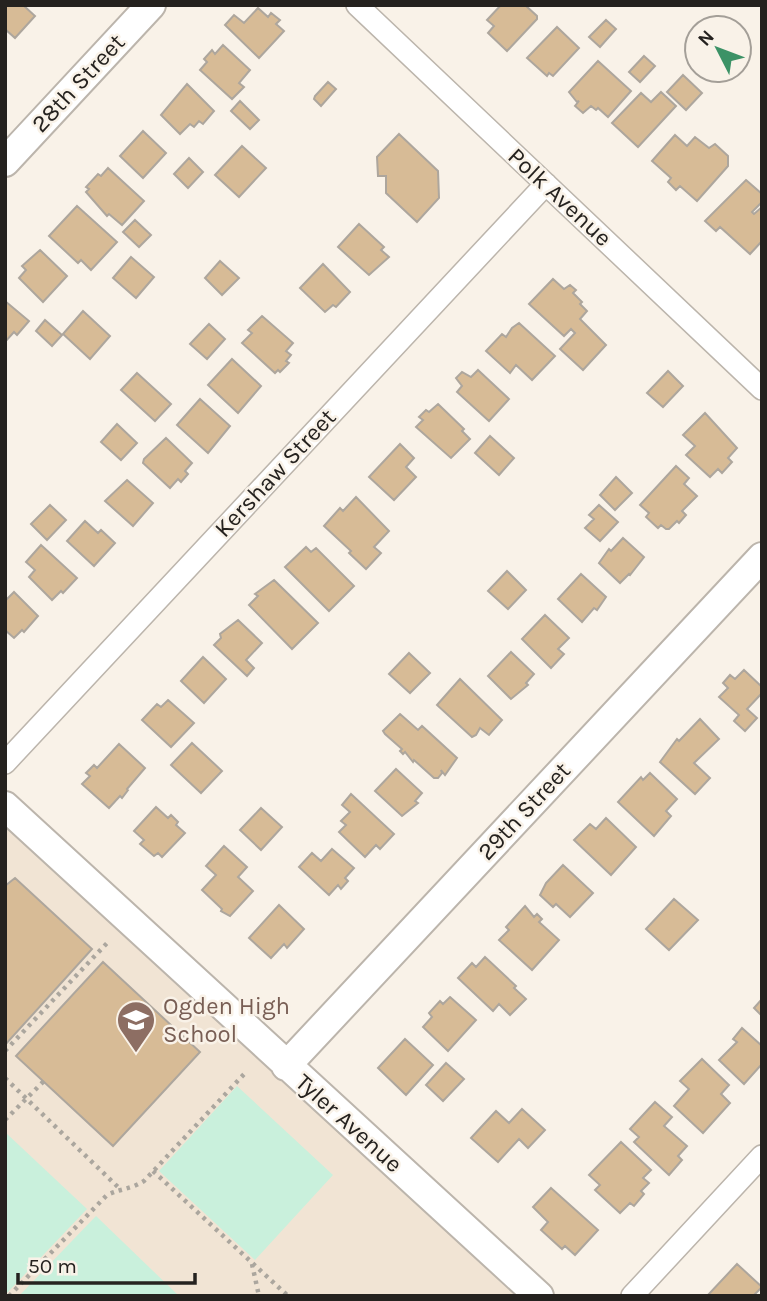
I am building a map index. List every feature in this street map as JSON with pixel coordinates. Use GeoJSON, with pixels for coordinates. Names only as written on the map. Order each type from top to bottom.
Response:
{"type":"FeatureCollection","features":[{"type":"Feature","properties":{"kind":"street","name":"28th Street"},"geometry":{"type":"LineString","coordinates":[[5,162],[151,5]]}},
{"type":"Feature","properties":{"kind":"street","name":"Polk Avenue"},"geometry":{"type":"LineString","coordinates":[[357,5],[762,388]]}},
{"type":"Feature","properties":{"kind":"street","name":"Kershaw Street"},"geometry":{"type":"LineString","coordinates":[[5,763],[546,184]]}},
{"type":"Feature","properties":{"kind":"street","name":"29th Street"},"geometry":{"type":"LineString","coordinates":[[286,1066],[762,557]]}},
{"type":"Feature","properties":{"kind":"street","name":"Tyler Avenue"},"geometry":{"type":"LineString","coordinates":[[5,806],[539,1296]]}},
{"type":"Feature","properties":{"kind":"street"},"geometry":{"type":"LineString","coordinates":[[632,1296],[762,1156]]}},
{"type":"Feature","properties":{"kind":"path"},"geometry":{"type":"LineString","coordinates":[[5,1051],[108,942]]}},
{"type":"Feature","properties":{"kind":"path"},"geometry":{"type":"LineString","coordinates":[[9,1296],[107,1195],[120,1189],[130,1190],[153,1171],[247,1071]]}},
{"type":"Feature","properties":{"kind":"path"},"geometry":{"type":"LineString","coordinates":[[5,1078],[120,1189]]}},
{"type":"Feature","properties":{"kind":"path"},"geometry":{"type":"LineString","coordinates":[[5,1120],[44,1081]]}},
{"type":"Feature","properties":{"kind":"path"},"geometry":{"type":"LineString","coordinates":[[153,1171],[288,1296]]}},
{"type":"Feature","properties":{"kind":"path"},"geometry":{"type":"LineString","coordinates":[[252,1263],[259,1296]]}},
{"type":"Feature","properties":{"kind":"shaded area","name":"Ogden High School"},"geometry":{"type":"Polygon","coordinates":[[[5,813],[528,1296],[5,1296],[5,813]]]}},
{"type":"Feature","properties":{"kind":"green space"},"geometry":{"type":"Polygon","coordinates":[[[237,1086],[333,1175],[255,1260],[159,1171],[237,1086]]]}},
{"type":"Feature","properties":{"kind":"green space"},"geometry":{"type":"Polygon","coordinates":[[[5,1132],[87,1209],[7,1293],[5,1292],[5,1132]]]}},
{"type":"Feature","properties":{"kind":"green space"},"geometry":{"type":"Polygon","coordinates":[[[96,1216],[179,1296],[19,1296],[96,1216]]]}},
{"type":"Feature","properties":{"kind":"building"},"geometry":{"type":"Polygon","coordinates":[[[5,5],[23,5],[35,16],[15,38],[5,29],[5,5]]]}},
{"type":"Feature","properties":{"kind":"building"},"geometry":{"type":"Polygon","coordinates":[[[501,5],[525,5],[537,16],[507,51],[488,33],[494,26],[487,20],[501,5]]]}},
{"type":"Feature","properties":{"kind":"building"},"geometry":{"type":"Polygon","coordinates":[[[258,8],[268,17],[271,13],[280,20],[276,24],[284,31],[259,58],[225,25],[234,15],[244,23],[258,8]]]}},
{"type":"Feature","properties":{"kind":"building"},"geometry":{"type":"Polygon","coordinates":[[[606,20],[616,29],[600,47],[589,37],[606,20]]]}},
{"type":"Feature","properties":{"kind":"building"},"geometry":{"type":"Polygon","coordinates":[[[557,27],[579,48],[553,76],[549,73],[547,76],[527,58],[557,27]]]}},
{"type":"Feature","properties":{"kind":"building"},"geometry":{"type":"Polygon","coordinates":[[[223,45],[250,70],[239,83],[244,87],[232,99],[200,70],[207,62],[204,59],[212,50],[215,54],[223,45]]]}},
{"type":"Feature","properties":{"kind":"building"},"geometry":{"type":"Polygon","coordinates":[[[644,56],[655,66],[640,82],[629,72],[644,56]]]}},
{"type":"Feature","properties":{"kind":"building"},"geometry":{"type":"Polygon","coordinates":[[[598,61],[631,91],[608,117],[598,108],[596,110],[591,106],[583,113],[575,106],[579,101],[569,92],[598,61]]]}},
{"type":"Feature","properties":{"kind":"building"},"geometry":{"type":"Polygon","coordinates":[[[683,75],[683,84],[692,84],[702,93],[686,110],[667,92],[683,75]]]}},
{"type":"Feature","properties":{"kind":"building"},"geometry":{"type":"Polygon","coordinates":[[[328,82],[336,89],[321,106],[314,99],[328,82]]]}},
{"type":"Feature","properties":{"kind":"building"},"geometry":{"type":"Polygon","coordinates":[[[187,84],[214,111],[203,124],[199,121],[194,127],[190,124],[180,134],[161,115],[187,84]]]}},
{"type":"Feature","properties":{"kind":"building"},"geometry":{"type":"Polygon","coordinates":[[[661,92],[676,106],[638,147],[612,123],[641,93],[651,102],[661,92]]]}},
{"type":"Feature","properties":{"kind":"building"},"geometry":{"type":"Polygon","coordinates":[[[240,101],[259,120],[250,129],[231,111],[240,101]]]}},
{"type":"Feature","properties":{"kind":"building"},"geometry":{"type":"Polygon","coordinates":[[[143,131],[166,153],[143,178],[120,156],[143,131]]]}},
{"type":"Feature","properties":{"kind":"building"},"geometry":{"type":"Polygon","coordinates":[[[399,134],[438,171],[439,198],[417,222],[386,193],[386,176],[378,176],[377,157],[399,134]]]}},
{"type":"Feature","properties":{"kind":"building"},"geometry":{"type":"Polygon","coordinates":[[[675,135],[687,146],[695,137],[709,148],[715,144],[728,156],[728,166],[697,201],[680,186],[676,190],[668,182],[671,178],[652,161],[675,135]]]}},
{"type":"Feature","properties":{"kind":"building"},"geometry":{"type":"Polygon","coordinates":[[[242,146],[266,168],[239,197],[215,175],[242,146]]]}},
{"type":"Feature","properties":{"kind":"building"},"geometry":{"type":"Polygon","coordinates":[[[189,158],[203,172],[188,188],[174,174],[189,158]]]}},
{"type":"Feature","properties":{"kind":"building"},"geometry":{"type":"Polygon","coordinates":[[[108,168],[144,201],[122,225],[109,214],[107,216],[86,192],[89,189],[86,187],[108,168]]]}},
{"type":"Feature","properties":{"kind":"building"},"geometry":{"type":"Polygon","coordinates":[[[746,180],[762,194],[762,202],[752,212],[754,214],[762,207],[762,241],[750,254],[720,227],[716,231],[705,221],[746,180]]]}},
{"type":"Feature","properties":{"kind":"building"},"geometry":{"type":"Polygon","coordinates":[[[77,206],[117,242],[91,270],[81,260],[78,263],[49,236],[77,206]]]}},
{"type":"Feature","properties":{"kind":"building"},"geometry":{"type":"Polygon","coordinates":[[[135,220],[151,235],[139,247],[123,232],[135,220]]]}},
{"type":"Feature","properties":{"kind":"building"},"geometry":{"type":"Polygon","coordinates":[[[359,224],[384,247],[381,250],[389,257],[369,275],[338,247],[359,224]]]}},
{"type":"Feature","properties":{"kind":"building"},"geometry":{"type":"Polygon","coordinates":[[[40,250],[67,276],[43,302],[19,278],[26,270],[22,266],[40,250]]]}},
{"type":"Feature","properties":{"kind":"building"},"geometry":{"type":"Polygon","coordinates":[[[131,257],[154,277],[136,298],[113,278],[131,257]]]}},
{"type":"Feature","properties":{"kind":"building"},"geometry":{"type":"Polygon","coordinates":[[[220,261],[239,278],[222,295],[205,278],[220,261]]]}},
{"type":"Feature","properties":{"kind":"building"},"geometry":{"type":"Polygon","coordinates":[[[323,264],[350,292],[336,307],[333,305],[325,312],[300,288],[323,264]]]}},
{"type":"Feature","properties":{"kind":"building"},"geometry":{"type":"Polygon","coordinates":[[[553,279],[564,289],[570,285],[576,290],[573,293],[587,311],[580,319],[606,345],[583,370],[560,349],[575,333],[571,329],[564,336],[529,304],[553,279]]]}},
{"type":"Feature","properties":{"kind":"building"},"geometry":{"type":"Polygon","coordinates":[[[5,301],[29,321],[17,335],[14,332],[5,342],[5,301]]]}},
{"type":"Feature","properties":{"kind":"building"},"geometry":{"type":"Polygon","coordinates":[[[83,311],[110,336],[90,359],[63,334],[83,311]]]}},
{"type":"Feature","properties":{"kind":"building"},"geometry":{"type":"Polygon","coordinates":[[[262,316],[293,343],[286,351],[291,355],[286,361],[289,363],[280,372],[278,370],[275,373],[242,343],[252,333],[248,330],[262,316]]]}},
{"type":"Feature","properties":{"kind":"building"},"geometry":{"type":"Polygon","coordinates":[[[45,320],[62,335],[52,346],[36,331],[45,320]]]}},
{"type":"Feature","properties":{"kind":"building"},"geometry":{"type":"Polygon","coordinates":[[[519,323],[555,356],[532,380],[516,365],[510,373],[486,351],[502,334],[506,337],[519,323]]]}},
{"type":"Feature","properties":{"kind":"building"},"geometry":{"type":"Polygon","coordinates":[[[209,324],[225,339],[207,359],[190,344],[209,324]]]}},
{"type":"Feature","properties":{"kind":"building"},"geometry":{"type":"Polygon","coordinates":[[[232,359],[261,386],[238,413],[208,385],[232,359]]]}},
{"type":"Feature","properties":{"kind":"building"},"geometry":{"type":"Polygon","coordinates":[[[478,370],[509,399],[489,421],[457,392],[462,386],[456,378],[462,372],[471,377],[478,370]]]}},
{"type":"Feature","properties":{"kind":"building"},"geometry":{"type":"Polygon","coordinates":[[[668,371],[683,386],[663,407],[647,393],[668,371]]]}},
{"type":"Feature","properties":{"kind":"building"},"geometry":{"type":"Polygon","coordinates":[[[137,373],[171,404],[155,421],[121,390],[137,373]]]}},
{"type":"Feature","properties":{"kind":"building"},"geometry":{"type":"Polygon","coordinates":[[[200,399],[230,426],[208,453],[177,425],[200,399]]]}},
{"type":"Feature","properties":{"kind":"building"},"geometry":{"type":"Polygon","coordinates":[[[438,404],[464,429],[462,431],[470,439],[451,458],[416,427],[423,420],[419,417],[438,404]]]}},
{"type":"Feature","properties":{"kind":"building"},"geometry":{"type":"Polygon","coordinates":[[[705,413],[737,448],[728,458],[732,462],[722,473],[718,469],[710,477],[686,455],[695,446],[683,435],[705,413]]]}},
{"type":"Feature","properties":{"kind":"building"},"geometry":{"type":"Polygon","coordinates":[[[117,424],[137,443],[121,460],[101,442],[117,424]]]}},
{"type":"Feature","properties":{"kind":"building"},"geometry":{"type":"Polygon","coordinates":[[[490,436],[514,458],[499,475],[475,453],[490,436]]]}},
{"type":"Feature","properties":{"kind":"building"},"geometry":{"type":"Polygon","coordinates":[[[166,438],[192,463],[181,482],[178,479],[170,488],[143,463],[166,438]]]}},
{"type":"Feature","properties":{"kind":"building"},"geometry":{"type":"Polygon","coordinates":[[[400,444],[414,458],[406,467],[416,477],[394,500],[369,477],[400,444]]]}},
{"type":"Feature","properties":{"kind":"building"},"geometry":{"type":"Polygon","coordinates":[[[676,466],[689,478],[684,484],[697,496],[682,511],[686,515],[679,523],[677,521],[669,529],[661,525],[658,528],[646,517],[649,513],[640,505],[676,466]]]}},
{"type":"Feature","properties":{"kind":"building"},"geometry":{"type":"Polygon","coordinates":[[[616,477],[632,493],[615,510],[600,495],[616,477]]]}},
{"type":"Feature","properties":{"kind":"building"},"geometry":{"type":"Polygon","coordinates":[[[127,480],[153,503],[133,526],[105,501],[127,480]]]}},
{"type":"Feature","properties":{"kind":"building"},"geometry":{"type":"Polygon","coordinates":[[[356,497],[389,531],[374,547],[381,553],[366,569],[324,526],[340,508],[343,511],[356,497]]]}},
{"type":"Feature","properties":{"kind":"building"},"geometry":{"type":"Polygon","coordinates":[[[50,505],[66,520],[47,540],[31,524],[50,505]]]}},
{"type":"Feature","properties":{"kind":"building"},"geometry":{"type":"Polygon","coordinates":[[[599,505],[618,522],[600,541],[585,528],[594,519],[589,515],[599,505]]]}},
{"type":"Feature","properties":{"kind":"building"},"geometry":{"type":"Polygon","coordinates":[[[85,521],[98,533],[101,530],[115,543],[94,566],[67,541],[85,521]]]}},
{"type":"Feature","properties":{"kind":"building"},"geometry":{"type":"Polygon","coordinates":[[[623,538],[644,557],[620,583],[599,563],[609,549],[611,551],[623,538]]]}},
{"type":"Feature","properties":{"kind":"building"},"geometry":{"type":"Polygon","coordinates":[[[41,545],[77,578],[52,600],[29,577],[35,570],[26,562],[41,545]]]}},
{"type":"Feature","properties":{"kind":"building"},"geometry":{"type":"Polygon","coordinates":[[[306,547],[311,552],[316,548],[354,586],[329,611],[285,567],[306,547]]]}},
{"type":"Feature","properties":{"kind":"building"},"geometry":{"type":"Polygon","coordinates":[[[507,571],[526,590],[508,609],[488,591],[507,571]]]}},
{"type":"Feature","properties":{"kind":"building"},"geometry":{"type":"Polygon","coordinates":[[[581,574],[606,597],[597,610],[594,608],[582,622],[558,599],[581,574]]]}},
{"type":"Feature","properties":{"kind":"building"},"geometry":{"type":"Polygon","coordinates":[[[274,580],[318,623],[292,649],[249,605],[258,596],[255,594],[274,580]]]}},
{"type":"Feature","properties":{"kind":"building"},"geometry":{"type":"Polygon","coordinates":[[[14,592],[38,616],[24,632],[22,630],[14,638],[5,630],[5,601],[14,592]]]}},
{"type":"Feature","properties":{"kind":"building"},"geometry":{"type":"Polygon","coordinates":[[[545,615],[569,638],[558,649],[564,654],[551,668],[522,639],[545,615]]]}},
{"type":"Feature","properties":{"kind":"building"},"geometry":{"type":"Polygon","coordinates":[[[238,620],[262,643],[246,660],[254,668],[247,676],[214,645],[221,638],[220,634],[238,620]]]}},
{"type":"Feature","properties":{"kind":"building"},"geometry":{"type":"Polygon","coordinates":[[[511,652],[534,674],[526,683],[528,685],[511,699],[488,676],[511,652]]]}},
{"type":"Feature","properties":{"kind":"building"},"geometry":{"type":"Polygon","coordinates":[[[409,653],[430,673],[410,693],[389,674],[409,653]]]}},
{"type":"Feature","properties":{"kind":"building"},"geometry":{"type":"Polygon","coordinates":[[[203,657],[226,679],[204,703],[181,681],[203,657]]]}},
{"type":"Feature","properties":{"kind":"building"},"geometry":{"type":"Polygon","coordinates":[[[744,670],[762,687],[762,693],[747,709],[757,718],[745,731],[734,721],[739,715],[719,697],[728,688],[723,683],[730,675],[735,679],[744,670]]]}},
{"type":"Feature","properties":{"kind":"building"},"geometry":{"type":"Polygon","coordinates":[[[460,679],[502,720],[489,735],[480,728],[472,737],[437,705],[460,679]]]}},
{"type":"Feature","properties":{"kind":"building"},"geometry":{"type":"Polygon","coordinates":[[[168,700],[194,723],[171,747],[142,720],[157,704],[161,707],[168,700]]]}},
{"type":"Feature","properties":{"kind":"building"},"geometry":{"type":"Polygon","coordinates":[[[400,714],[418,730],[422,726],[457,758],[445,775],[441,770],[438,778],[434,778],[414,760],[413,762],[405,752],[403,754],[400,751],[402,749],[385,734],[383,731],[400,714]]]}},
{"type":"Feature","properties":{"kind":"building"},"geometry":{"type":"Polygon","coordinates":[[[700,719],[719,739],[694,763],[710,778],[695,794],[660,762],[677,739],[679,741],[700,719]]]}},
{"type":"Feature","properties":{"kind":"building"},"geometry":{"type":"Polygon","coordinates":[[[192,743],[222,771],[201,793],[171,765],[192,743]]]}},
{"type":"Feature","properties":{"kind":"building"},"geometry":{"type":"Polygon","coordinates":[[[119,744],[145,768],[122,798],[120,796],[109,808],[82,784],[90,776],[86,773],[94,765],[97,768],[119,744]]]}},
{"type":"Feature","properties":{"kind":"building"},"geometry":{"type":"Polygon","coordinates":[[[396,769],[422,793],[415,801],[418,803],[402,816],[375,791],[396,769]]]}},
{"type":"Feature","properties":{"kind":"building"},"geometry":{"type":"Polygon","coordinates":[[[650,773],[677,799],[666,811],[671,816],[654,836],[618,802],[641,777],[643,780],[650,773]]]}},
{"type":"Feature","properties":{"kind":"building"},"geometry":{"type":"Polygon","coordinates":[[[351,794],[394,834],[380,849],[376,845],[365,857],[339,832],[346,825],[341,821],[350,812],[342,805],[351,794]]]}},
{"type":"Feature","properties":{"kind":"building"},"geometry":{"type":"Polygon","coordinates":[[[156,807],[168,818],[171,815],[178,822],[176,825],[185,833],[162,857],[158,853],[154,856],[140,844],[144,840],[134,831],[156,807]]]}},
{"type":"Feature","properties":{"kind":"building"},"geometry":{"type":"Polygon","coordinates":[[[261,808],[282,827],[261,850],[240,830],[261,808]]]}},
{"type":"Feature","properties":{"kind":"building"},"geometry":{"type":"Polygon","coordinates":[[[606,818],[636,847],[611,875],[574,840],[590,824],[596,829],[606,818]]]}},
{"type":"Feature","properties":{"kind":"building"},"geometry":{"type":"Polygon","coordinates":[[[224,846],[247,867],[238,877],[253,891],[230,916],[221,911],[202,890],[216,875],[206,866],[224,846]]]}},
{"type":"Feature","properties":{"kind":"building"},"geometry":{"type":"Polygon","coordinates":[[[332,849],[354,868],[345,878],[348,881],[341,889],[338,885],[329,895],[299,867],[312,853],[321,861],[332,849]]]}},
{"type":"Feature","properties":{"kind":"building"},"geometry":{"type":"Polygon","coordinates":[[[563,865],[593,893],[570,917],[556,904],[553,907],[540,895],[546,883],[563,865]]]}},
{"type":"Feature","properties":{"kind":"building"},"geometry":{"type":"Polygon","coordinates":[[[15,878],[92,949],[5,1045],[5,886],[15,878]]]}},
{"type":"Feature","properties":{"kind":"building"},"geometry":{"type":"Polygon","coordinates":[[[674,899],[698,920],[669,950],[646,929],[674,899]]]}},
{"type":"Feature","properties":{"kind":"building"},"geometry":{"type":"Polygon","coordinates":[[[279,905],[304,929],[287,948],[284,944],[271,958],[249,938],[279,905]]]}},
{"type":"Feature","properties":{"kind":"building"},"geometry":{"type":"Polygon","coordinates":[[[525,906],[534,917],[537,914],[542,919],[539,922],[559,940],[532,970],[499,940],[509,930],[506,927],[525,906]]]}},
{"type":"Feature","properties":{"kind":"building"},"geometry":{"type":"Polygon","coordinates":[[[485,957],[526,999],[510,1015],[499,1004],[493,1011],[458,978],[472,963],[476,967],[485,957]]]}},
{"type":"Feature","properties":{"kind":"building"},"geometry":{"type":"Polygon","coordinates":[[[103,962],[200,1052],[113,1146],[16,1056],[103,962]]]}},
{"type":"Feature","properties":{"kind":"building"},"geometry":{"type":"Polygon","coordinates":[[[450,997],[476,1020],[448,1051],[423,1027],[432,1017],[429,1013],[440,1001],[443,1004],[450,997]]]}},
{"type":"Feature","properties":{"kind":"building"},"geometry":{"type":"Polygon","coordinates":[[[762,999],[762,1016],[754,1008],[762,999]]]}},
{"type":"Feature","properties":{"kind":"building"},"geometry":{"type":"Polygon","coordinates":[[[742,1028],[762,1046],[761,1065],[744,1084],[719,1060],[737,1042],[733,1039],[742,1028]]]}},
{"type":"Feature","properties":{"kind":"building"},"geometry":{"type":"Polygon","coordinates":[[[405,1039],[433,1065],[406,1095],[378,1068],[405,1039]]]}},
{"type":"Feature","properties":{"kind":"building"},"geometry":{"type":"Polygon","coordinates":[[[702,1059],[729,1085],[721,1094],[730,1103],[703,1133],[674,1106],[689,1089],[680,1081],[702,1059]]]}},
{"type":"Feature","properties":{"kind":"building"},"geometry":{"type":"Polygon","coordinates":[[[446,1063],[464,1079],[443,1101],[426,1085],[446,1063]]]}},
{"type":"Feature","properties":{"kind":"building"},"geometry":{"type":"Polygon","coordinates":[[[655,1102],[672,1117],[664,1126],[687,1146],[678,1156],[682,1160],[669,1175],[634,1142],[639,1137],[630,1129],[655,1102]]]}},
{"type":"Feature","properties":{"kind":"building"},"geometry":{"type":"Polygon","coordinates":[[[522,1109],[545,1130],[528,1148],[519,1139],[498,1162],[471,1138],[496,1111],[509,1123],[522,1109]]]}},
{"type":"Feature","properties":{"kind":"building"},"geometry":{"type":"Polygon","coordinates":[[[621,1142],[651,1170],[643,1178],[649,1183],[641,1191],[644,1194],[634,1206],[630,1203],[620,1213],[595,1190],[600,1185],[589,1175],[621,1142]]]}},
{"type":"Feature","properties":{"kind":"building"},"geometry":{"type":"Polygon","coordinates":[[[551,1188],[598,1230],[575,1255],[565,1246],[562,1249],[541,1230],[548,1222],[533,1207],[551,1188]]]}},
{"type":"Feature","properties":{"kind":"building"},"geometry":{"type":"Polygon","coordinates":[[[737,1264],[762,1287],[753,1296],[707,1296],[737,1264]]]}},
{"type":"Feature","properties":{"kind":"place","name":"Ogden High School"},"geometry":{"type":"Point","coordinates":[136,1054]}}]}
